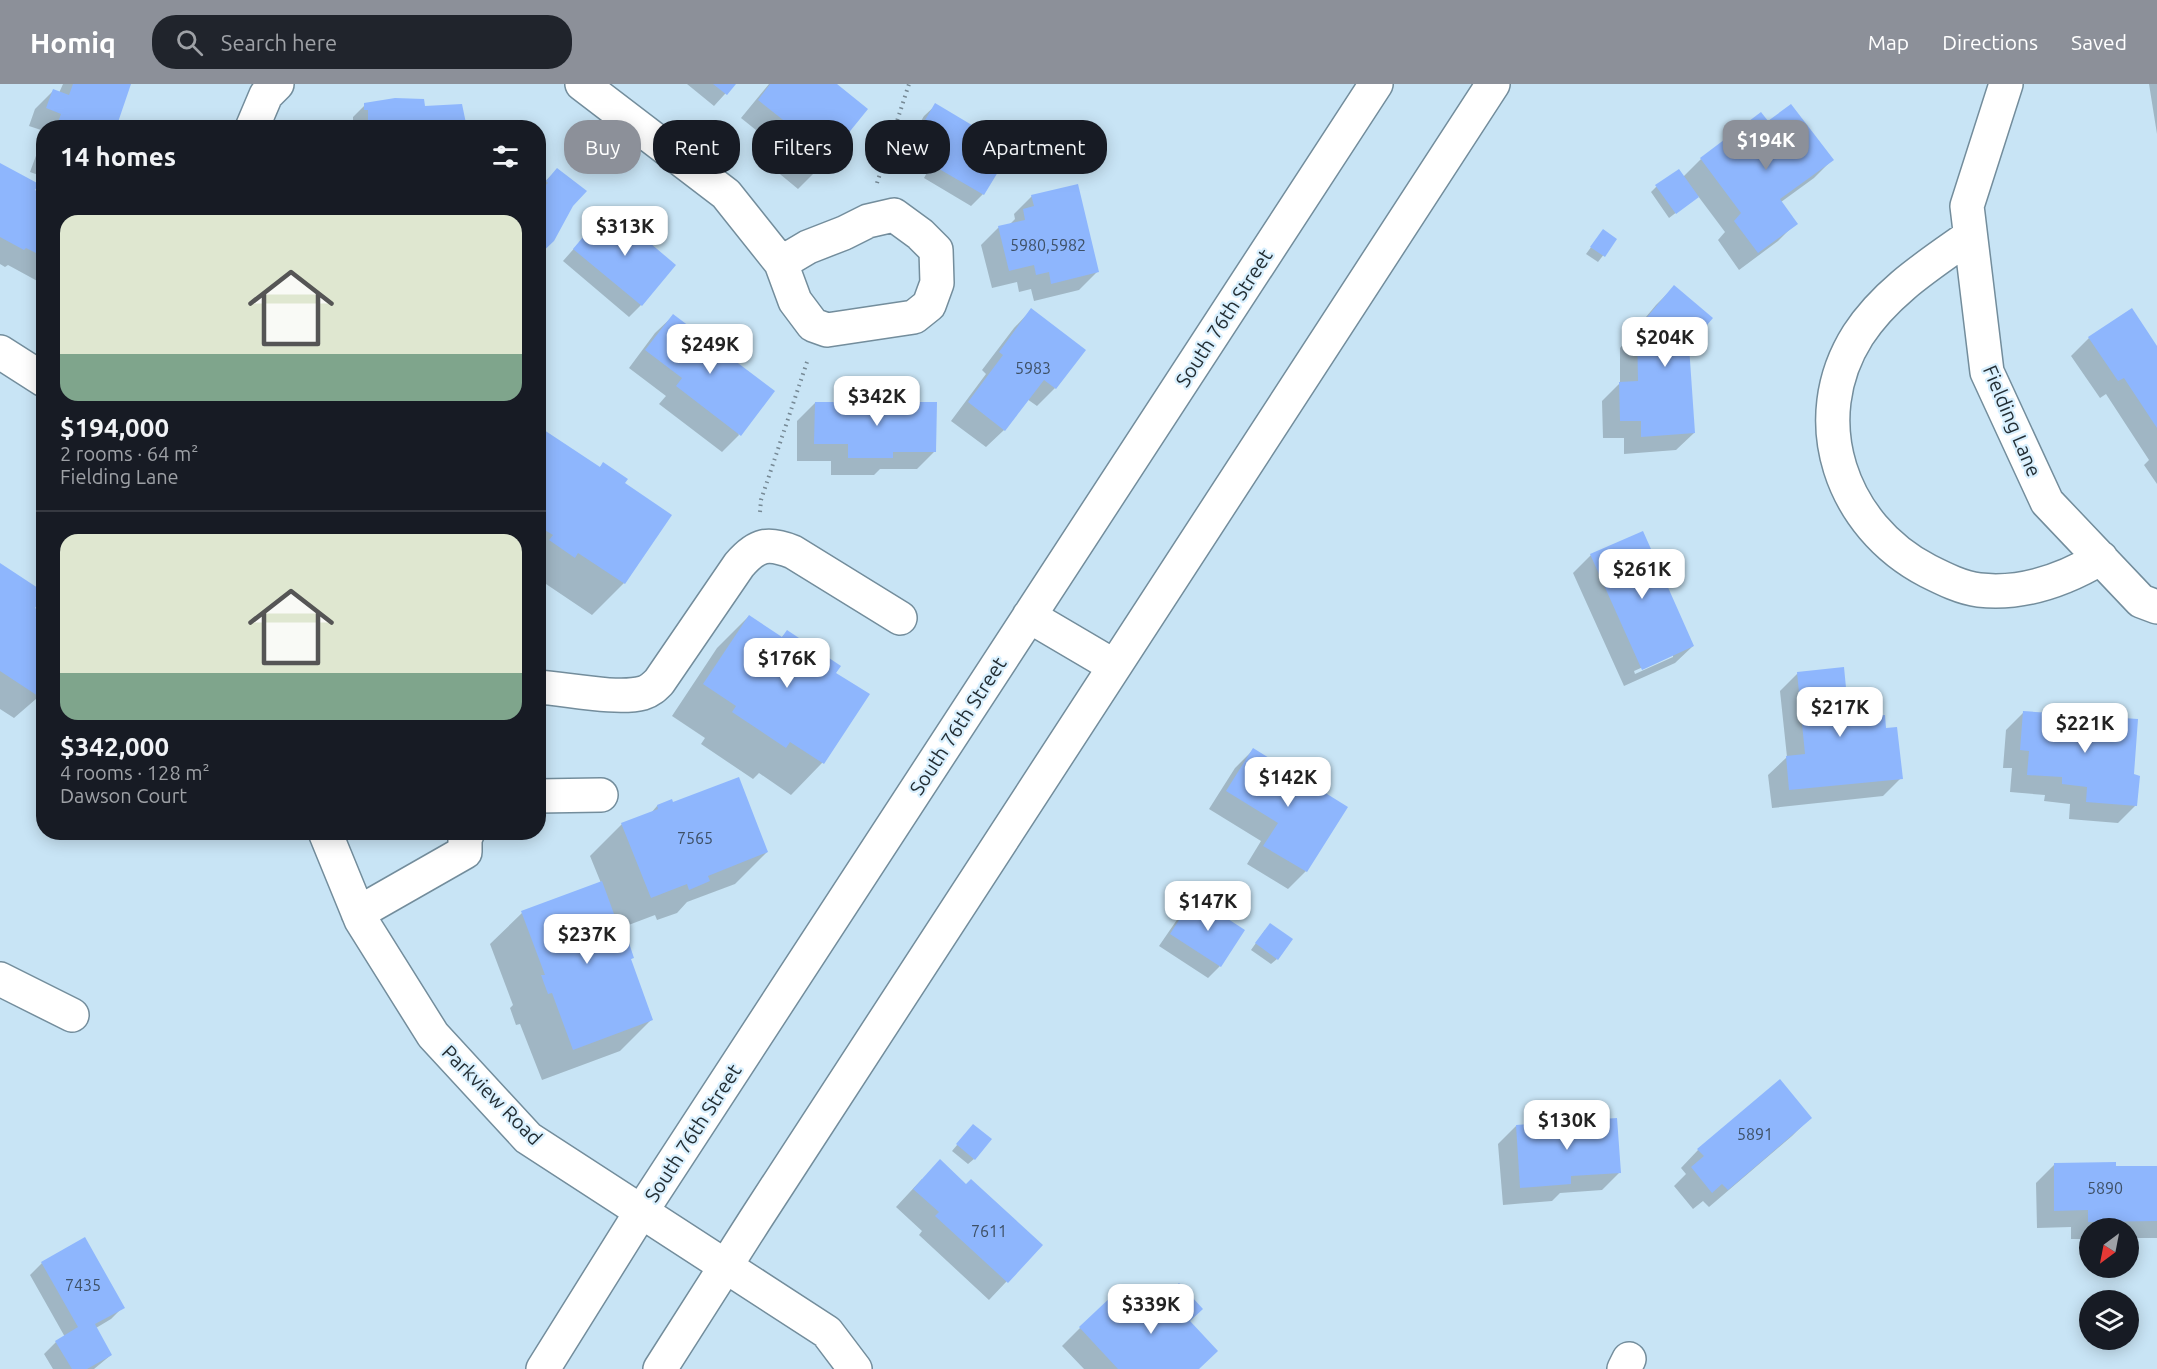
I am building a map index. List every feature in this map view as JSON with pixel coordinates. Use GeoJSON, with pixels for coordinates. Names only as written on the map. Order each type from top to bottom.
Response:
{"type":"FeatureCollection","features":[{"type":"Feature","properties":{"kind":"main road"},"geometry":{"type":"LineString","coordinates":[[255,120],[266,94],[277,84]]}},
{"type":"Feature","properties":{"kind":"main road"},"geometry":{"type":"LineString","coordinates":[[582,84],[726,194],[781,263],[795,302],[813,325],[827,330],[914,317],[929,304],[938,283],[936,250],[920,234],[894,215],[868,221],[844,233],[808,246],[781,263]]}},
{"type":"Feature","properties":{"kind":"main road","name":"South 76th Street"},"geometry":{"type":"LineString","coordinates":[[543,1369],[641,1212],[1376,84]]}},
{"type":"Feature","properties":{"kind":"main road"},"geometry":{"type":"LineString","coordinates":[[660,1369],[1493,84]]}},
{"type":"Feature","properties":{"kind":"main road","name":"Fielding Lane"},"geometry":{"type":"LineString","coordinates":[[2006,84],[1967,206],[1987,372],[2047,502],[2141,601],[2157,607]]}},
{"type":"Feature","properties":{"kind":"main road"},"geometry":{"type":"LineString","coordinates":[[1970,236],[1903,283],[1858,334],[1842,367],[1835,396],[1833,428],[1838,462],[1852,499],[1879,536],[1915,564],[1946,579],[1978,590],[2016,591],[2053,582],[2078,572],[2101,558]]}},
{"type":"Feature","properties":{"kind":"main road"},"geometry":{"type":"LineString","coordinates":[[0,352],[36,375]]}},
{"type":"Feature","properties":{"kind":"main road"},"geometry":{"type":"LineString","coordinates":[[546,688],[619,694],[642,693],[652,689],[739,564],[749,552],[764,546],[777,545],[793,552],[900,618]]}},
{"type":"Feature","properties":{"kind":"main road"},"geometry":{"type":"LineString","coordinates":[[1029,616],[1114,666]]}},
{"type":"Feature","properties":{"kind":"main road"},"geometry":{"type":"LineString","coordinates":[[546,796],[601,795]]}},
{"type":"Feature","properties":{"kind":"main road","name":"Parkview Road"},"geometry":{"type":"LineString","coordinates":[[328,840],[358,913],[433,1035],[528,1138],[827,1332],[855,1369]]}},
{"type":"Feature","properties":{"kind":"main road"},"geometry":{"type":"LineString","coordinates":[[358,913],[465,852],[465,840]]}},
{"type":"Feature","properties":{"kind":"main road"},"geometry":{"type":"LineString","coordinates":[[0,979],[72,1016]]}},
{"type":"Feature","properties":{"kind":"path"},"geometry":{"type":"LineString","coordinates":[[868,221],[874,191],[909,84]]}},
{"type":"Feature","properties":{"kind":"path"},"geometry":{"type":"LineString","coordinates":[[761,500],[818,327]]}},
{"type":"Feature","properties":{"kind":"building"},"geometry":{"type":"Polygon","coordinates":[[[73,84],[131,84],[119,120],[59,120],[61,114],[46,108],[53,89],[69,95],[73,84]]]}},
{"type":"Feature","properties":{"kind":"building"},"geometry":{"type":"Polygon","coordinates":[[[713,84],[736,84],[727,95],[713,84]]]}},
{"type":"Feature","properties":{"kind":"building"},"geometry":{"type":"Polygon","coordinates":[[[770,84],[837,84],[868,109],[853,128],[853,120],[783,120],[758,100],[770,84]]]}},
{"type":"Feature","properties":{"kind":"building"},"geometry":{"type":"Polygon","coordinates":[[[395,98],[424,99],[425,106],[462,104],[465,120],[368,120],[368,110],[364,110],[364,103],[395,98]]]}},
{"type":"Feature","properties":{"kind":"building"},"geometry":{"type":"Polygon","coordinates":[[[935,103],[963,120],[962,174],[997,174],[984,195],[948,174],[950,174],[950,120],[925,120],[935,103]]]}},
{"type":"Feature","properties":{"kind":"building"},"geometry":{"type":"Polygon","coordinates":[[[1791,104],[1834,160],[1780,199],[1798,224],[1758,253],[1734,221],[1741,213],[1700,158],[1761,112],[1768,121],[1791,104]]]}},
{"type":"Feature","properties":{"kind":"building"},"geometry":{"type":"Polygon","coordinates":[[[0,163],[36,182],[36,253],[26,248],[24,250],[0,237],[0,163]]]}},
{"type":"Feature","properties":{"kind":"building"},"geometry":{"type":"Polygon","coordinates":[[[557,168],[587,191],[573,206],[554,241],[546,248],[546,185],[548,183],[546,181],[557,168]]]}},
{"type":"Feature","properties":{"kind":"building"},"geometry":{"type":"Polygon","coordinates":[[[1679,169],[1699,197],[1676,214],[1655,185],[1679,169]]]}},
{"type":"Feature","properties":{"kind":"building"},"geometry":{"type":"Polygon","coordinates":[[[1078,184],[1099,272],[1051,284],[1049,272],[1036,275],[1034,265],[1009,271],[998,226],[1025,220],[1023,209],[1034,206],[1031,195],[1078,184]]]}},
{"type":"Feature","properties":{"kind":"building"},"geometry":{"type":"Polygon","coordinates":[[[608,207],[634,230],[636,227],[644,238],[676,265],[642,306],[573,249],[608,207]]]}},
{"type":"Feature","properties":{"kind":"building"},"geometry":{"type":"Polygon","coordinates":[[[1603,229],[1617,239],[1605,257],[1590,247],[1603,229]]]}},
{"type":"Feature","properties":{"kind":"building"},"geometry":{"type":"Polygon","coordinates":[[[1674,285],[1713,318],[1689,346],[1695,433],[1641,437],[1641,421],[1620,421],[1619,382],[1638,381],[1637,329],[1674,285]]]}},
{"type":"Feature","properties":{"kind":"building"},"geometry":{"type":"Polygon","coordinates":[[[1031,308],[1086,350],[1056,389],[1044,380],[1005,431],[968,402],[1003,355],[999,352],[1031,308]]]}},
{"type":"Feature","properties":{"kind":"building"},"geometry":{"type":"Polygon","coordinates":[[[2132,308],[2157,346],[2157,428],[2124,378],[2118,381],[2088,337],[2132,308]]]}},
{"type":"Feature","properties":{"kind":"building"},"geometry":{"type":"Polygon","coordinates":[[[673,314],[775,391],[741,436],[676,386],[682,378],[645,350],[673,314]]]}},
{"type":"Feature","properties":{"kind":"building"},"geometry":{"type":"Polygon","coordinates":[[[815,402],[937,402],[936,452],[893,452],[893,458],[848,458],[848,444],[814,444],[815,402]]]}},
{"type":"Feature","properties":{"kind":"building"},"geometry":{"type":"Polygon","coordinates":[[[546,431],[600,467],[603,462],[628,479],[625,483],[672,515],[625,584],[578,553],[575,558],[549,540],[553,535],[546,531],[546,431]]]}},
{"type":"Feature","properties":{"kind":"building"},"geometry":{"type":"Polygon","coordinates":[[[1643,531],[1694,646],[1642,670],[1590,554],[1643,531]]]}},
{"type":"Feature","properties":{"kind":"building"},"geometry":{"type":"Polygon","coordinates":[[[0,563],[36,587],[36,695],[0,671],[0,563]]]}},
{"type":"Feature","properties":{"kind":"building"},"geometry":{"type":"Polygon","coordinates":[[[749,615],[782,637],[787,630],[841,666],[836,673],[870,694],[824,764],[790,742],[786,748],[732,712],[736,706],[703,684],[749,615]]]}},
{"type":"Feature","properties":{"kind":"building"},"geometry":{"type":"Polygon","coordinates":[[[1844,667],[1849,719],[1885,715],[1886,728],[1897,727],[1903,779],[1789,790],[1786,756],[1805,754],[1797,672],[1844,667]]]}},
{"type":"Feature","properties":{"kind":"building"},"geometry":{"type":"Polygon","coordinates":[[[2023,711],[2138,719],[2134,774],[2140,776],[2137,806],[2086,802],[2087,787],[2062,784],[2062,777],[2027,775],[2029,751],[2020,750],[2023,711]]]}},
{"type":"Feature","properties":{"kind":"building"},"geometry":{"type":"Polygon","coordinates":[[[1253,748],[1348,807],[1307,872],[1263,846],[1278,823],[1226,791],[1253,748]]]}},
{"type":"Feature","properties":{"kind":"building"},"geometry":{"type":"Polygon","coordinates":[[[739,777],[768,852],[708,876],[710,881],[689,890],[687,884],[651,898],[621,823],[658,809],[657,805],[672,799],[673,802],[739,777]]]}},
{"type":"Feature","properties":{"kind":"building"},"geometry":{"type":"Polygon","coordinates":[[[602,881],[625,944],[629,943],[634,958],[631,959],[653,1020],[573,1050],[552,993],[548,994],[541,975],[545,975],[521,911],[602,881]]]}},
{"type":"Feature","properties":{"kind":"building"},"geometry":{"type":"Polygon","coordinates":[[[1194,897],[1245,930],[1221,967],[1170,934],[1194,897]]]}},
{"type":"Feature","properties":{"kind":"building"},"geometry":{"type":"Polygon","coordinates":[[[1270,923],[1293,939],[1278,960],[1255,943],[1270,923]]]}},
{"type":"Feature","properties":{"kind":"building"},"geometry":{"type":"Polygon","coordinates":[[[1780,1079],[1812,1118],[1728,1190],[1722,1184],[1712,1193],[1691,1167],[1704,1156],[1697,1149],[1780,1079]]]}},
{"type":"Feature","properties":{"kind":"building"},"geometry":{"type":"Polygon","coordinates":[[[1617,1118],[1621,1173],[1571,1176],[1571,1184],[1520,1188],[1516,1125],[1617,1118]]]}},
{"type":"Feature","properties":{"kind":"building"},"geometry":{"type":"Polygon","coordinates":[[[973,1124],[992,1139],[975,1160],[956,1144],[973,1124]]]}},
{"type":"Feature","properties":{"kind":"building"},"geometry":{"type":"Polygon","coordinates":[[[940,1159],[966,1184],[971,1179],[1043,1245],[1008,1283],[935,1216],[939,1212],[913,1189],[940,1159]]]}},
{"type":"Feature","properties":{"kind":"building"},"geometry":{"type":"Polygon","coordinates":[[[2116,1162],[2116,1166],[2157,1166],[2157,1221],[2139,1221],[2139,1218],[2088,1218],[2088,1210],[2054,1211],[2054,1163],[2116,1162]]]}},
{"type":"Feature","properties":{"kind":"building"},"geometry":{"type":"Polygon","coordinates":[[[85,1237],[125,1308],[95,1324],[112,1355],[87,1369],[72,1369],[55,1341],[78,1327],[41,1262],[85,1237]]]}},
{"type":"Feature","properties":{"kind":"building"},"geometry":{"type":"Polygon","coordinates":[[[1179,1283],[1203,1309],[1190,1321],[1218,1351],[1199,1369],[1118,1369],[1079,1327],[1113,1295],[1138,1322],[1179,1283]]]}}]}
